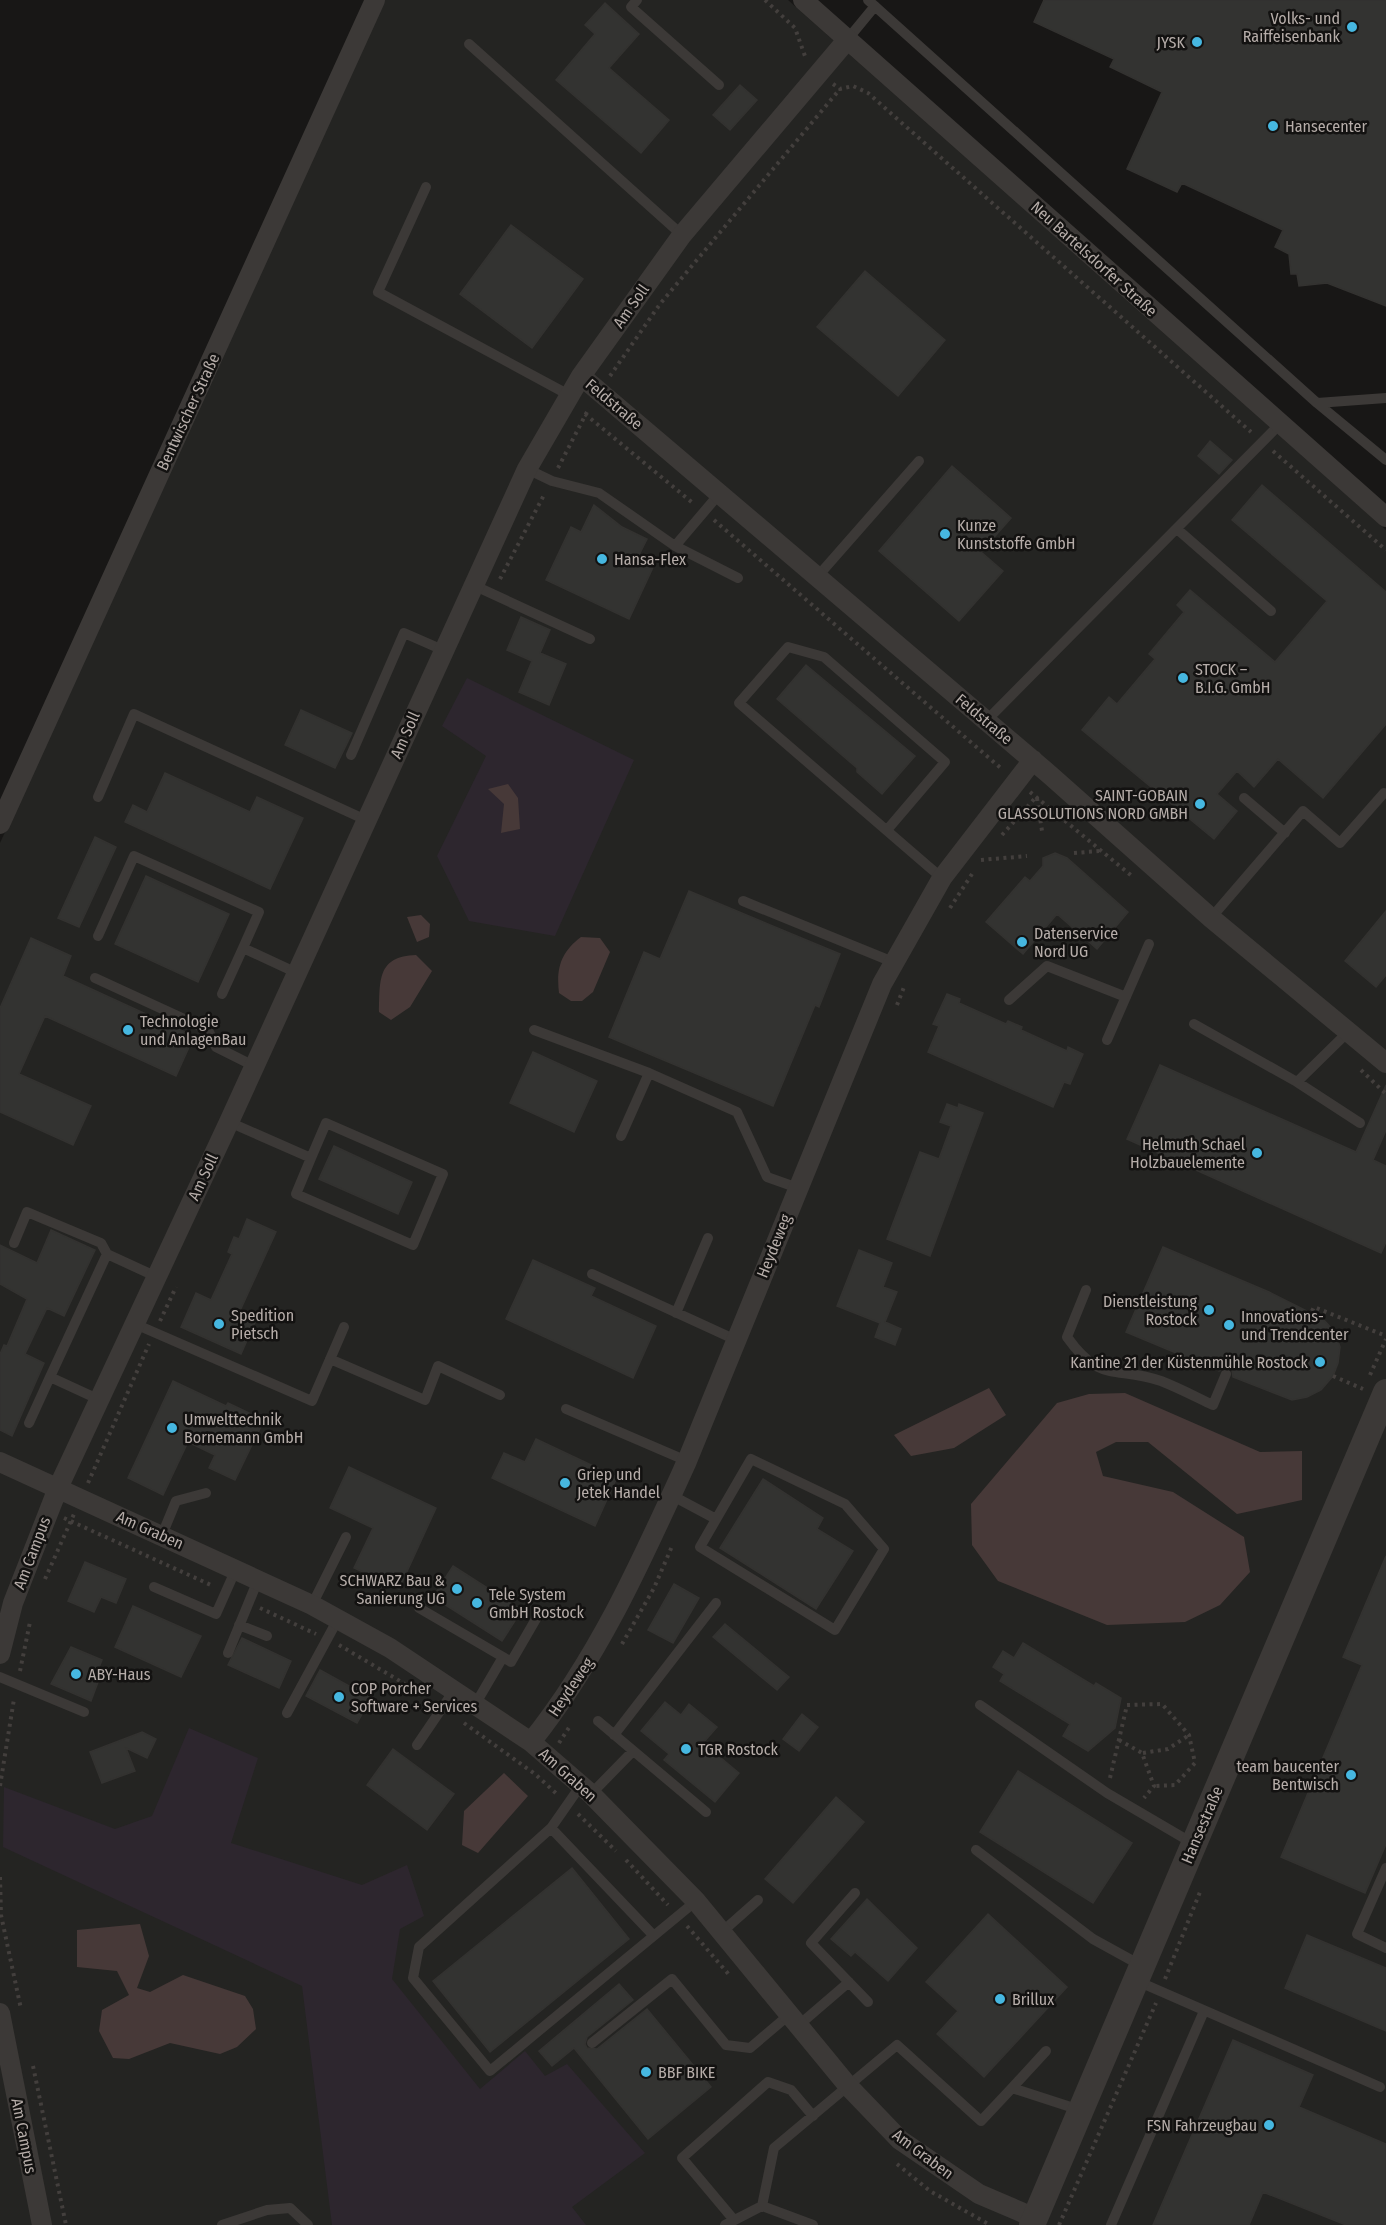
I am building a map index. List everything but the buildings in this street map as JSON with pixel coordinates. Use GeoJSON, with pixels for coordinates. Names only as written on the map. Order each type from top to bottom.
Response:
{"type":"FeatureCollection","features":[{"type":"Feature","properties":{"kind":"street","name":"Bentwischer Straße"},"geometry":{"type":"LineString","coordinates":[[0,824],[375,0]]}},
{"type":"Feature","properties":{"kind":"street","name":"Neu Bartelsdorfer Straße"},"geometry":{"type":"LineString","coordinates":[[803,0],[1386,517]]}},
{"type":"Feature","properties":{"kind":"street","name":"Am Soll"},"geometry":{"type":"LineString","coordinates":[[58,1488],[229,1122],[527,469],[581,376],[682,236],[847,40]]}},
{"type":"Feature","properties":{"kind":"street","name":"Feldstraße"},"geometry":{"type":"LineString","coordinates":[[581,376],[1033,760],[1211,918],[1349,1030],[1386,1063]]}},
{"type":"Feature","properties":{"kind":"street","name":"Heydeweg"},"geometry":{"type":"LineString","coordinates":[[531,1742],[598,1645],[619,1606],[687,1461],[893,962],[942,878],[1033,760]]}},
{"type":"Feature","properties":{"kind":"street","name":"Hansestraße"},"geometry":{"type":"LineString","coordinates":[[1033,2221],[1140,1974],[1379,1399]]}},
{"type":"Feature","properties":{"kind":"street","name":"Am Graben"},"geometry":{"type":"LineString","coordinates":[[0,1462],[312,1605],[455,1689],[531,1742],[586,1790],[696,1901],[849,2087],[900,2140],[979,2194],[1033,2221]]}},
{"type":"Feature","properties":{"kind":"street","name":"Am Campus"},"geometry":{"type":"LineString","coordinates":[[0,1654],[13,1603],[58,1488]]}},
{"type":"Feature","properties":{"kind":"street","name":"Am Campus"},"geometry":{"type":"LineString","coordinates":[[0,2013],[42,2225]]}},
{"type":"Feature","properties":{"kind":"lane"},"geometry":{"type":"LineString","coordinates":[[637,0],[631,7],[719,85]]}},
{"type":"Feature","properties":{"kind":"lane"},"geometry":{"type":"LineString","coordinates":[[847,40],[871,3],[1317,403],[1386,460]]}},
{"type":"Feature","properties":{"kind":"lane"},"geometry":{"type":"LineString","coordinates":[[469,44],[682,236]]}},
{"type":"Feature","properties":{"kind":"lane"},"geometry":{"type":"LineString","coordinates":[[426,187],[378,292],[569,395]]}},
{"type":"Feature","properties":{"kind":"lane"},"geometry":{"type":"LineString","coordinates":[[1317,403],[1386,398]]}},
{"type":"Feature","properties":{"kind":"lane"},"geometry":{"type":"LineString","coordinates":[[986,721],[1280,424]]}},
{"type":"Feature","properties":{"kind":"lane"},"geometry":{"type":"LineString","coordinates":[[818,576],[919,461]]}},
{"type":"Feature","properties":{"kind":"lane"},"geometry":{"type":"LineString","coordinates":[[527,469],[552,482],[599,492],[675,546],[738,578]]}},
{"type":"Feature","properties":{"kind":"lane"},"geometry":{"type":"LineString","coordinates":[[675,546],[720,493]]}},
{"type":"Feature","properties":{"kind":"lane"},"geometry":{"type":"LineString","coordinates":[[1177,529],[1271,611]]}},
{"type":"Feature","properties":{"kind":"lane"},"geometry":{"type":"LineString","coordinates":[[473,585],[590,639]]}},
{"type":"Feature","properties":{"kind":"lane"},"geometry":{"type":"LineString","coordinates":[[351,755],[404,633],[443,650]]}},
{"type":"Feature","properties":{"kind":"lane"},"geometry":{"type":"LineString","coordinates":[[887,830],[945,762],[824,657],[788,647],[739,703],[942,878]]}},
{"type":"Feature","properties":{"kind":"lane"},"geometry":{"type":"LineString","coordinates":[[98,797],[134,714],[366,820]]}},
{"type":"Feature","properties":{"kind":"lane"},"geometry":{"type":"LineString","coordinates":[[1211,918],[1303,811],[1340,843],[1384,793]]}},
{"type":"Feature","properties":{"kind":"lane"},"geometry":{"type":"LineString","coordinates":[[1245,798],[1285,833]]}},
{"type":"Feature","properties":{"kind":"lane"},"geometry":{"type":"LineString","coordinates":[[98,936],[134,856],[259,912],[222,994]]}},
{"type":"Feature","properties":{"kind":"lane"},"geometry":{"type":"LineString","coordinates":[[743,901],[893,962]]}},
{"type":"Feature","properties":{"kind":"lane"},"geometry":{"type":"LineString","coordinates":[[1107,1041],[1149,944]]}},
{"type":"Feature","properties":{"kind":"lane"},"geometry":{"type":"LineString","coordinates":[[243,948],[297,973]]}},
{"type":"Feature","properties":{"kind":"lane"},"geometry":{"type":"LineString","coordinates":[[1009,1000],[1047,966],[1126,997]]}},
{"type":"Feature","properties":{"kind":"lane"},"geometry":{"type":"LineString","coordinates":[[94,978],[208,1030],[216,1047],[254,1066]]}},
{"type":"Feature","properties":{"kind":"lane"},"geometry":{"type":"LineString","coordinates":[[1194,1024],[1297,1082],[1360,1123]]}},
{"type":"Feature","properties":{"kind":"lane"},"geometry":{"type":"LineString","coordinates":[[534,1030],[649,1073],[737,1112],[767,1177],[798,1188]]}},
{"type":"Feature","properties":{"kind":"lane"},"geometry":{"type":"LineString","coordinates":[[1297,1082],[1349,1030]]}},
{"type":"Feature","properties":{"kind":"lane"},"geometry":{"type":"LineString","coordinates":[[621,1136],[649,1073]]}},
{"type":"Feature","properties":{"kind":"lane"},"geometry":{"type":"LineString","coordinates":[[229,1122],[312,1158]]}},
{"type":"Feature","properties":{"kind":"lane"},"geometry":{"type":"LineString","coordinates":[[326,1123],[444,1174],[413,1245],[296,1194],[312,1158],[326,1123]]}},
{"type":"Feature","properties":{"kind":"lane"},"geometry":{"type":"LineString","coordinates":[[14,1243],[27,1212],[101,1243],[107,1254],[157,1277]]}},
{"type":"Feature","properties":{"kind":"lane"},"geometry":{"type":"LineString","coordinates":[[676,1312],[708,1238]]}},
{"type":"Feature","properties":{"kind":"lane"},"geometry":{"type":"LineString","coordinates":[[29,1423],[107,1254]]}},
{"type":"Feature","properties":{"kind":"lane"},"geometry":{"type":"LineString","coordinates":[[592,1274],[736,1340]]}},
{"type":"Feature","properties":{"kind":"lane"},"geometry":{"type":"LineString","coordinates":[[1086,1290],[1067,1337],[1082,1358],[1105,1371],[1160,1381],[1213,1405],[1226,1374]]}},
{"type":"Feature","properties":{"kind":"lane"},"geometry":{"type":"LineString","coordinates":[[135,1324],[312,1401],[344,1327]]}},
{"type":"Feature","properties":{"kind":"lane"},"geometry":{"type":"LineString","coordinates":[[330,1359],[425,1400],[438,1366],[500,1395]]}},
{"type":"Feature","properties":{"kind":"lane"},"geometry":{"type":"LineString","coordinates":[[50,1377],[100,1400]]}},
{"type":"Feature","properties":{"kind":"lane"},"geometry":{"type":"LineString","coordinates":[[566,1409],[687,1461]]}},
{"type":"Feature","properties":{"kind":"lane"},"geometry":{"type":"LineString","coordinates":[[751,1459],[845,1504],[884,1549],[835,1630],[700,1547],[716,1519],[751,1459]]}},
{"type":"Feature","properties":{"kind":"lane"},"geometry":{"type":"LineString","coordinates":[[162,1535],[176,1501],[206,1493]]}},
{"type":"Feature","properties":{"kind":"lane"},"geometry":{"type":"LineString","coordinates":[[671,1495],[716,1519]]}},
{"type":"Feature","properties":{"kind":"lane"},"geometry":{"type":"LineString","coordinates":[[312,1605],[346,1537]]}},
{"type":"Feature","properties":{"kind":"lane"},"geometry":{"type":"LineString","coordinates":[[154,1587],[216,1614],[236,1569]]}},
{"type":"Feature","properties":{"kind":"lane"},"geometry":{"type":"LineString","coordinates":[[228,1653],[258,1580]]}},
{"type":"Feature","properties":{"kind":"lane"},"geometry":{"type":"LineString","coordinates":[[614,1735],[716,1603]]}},
{"type":"Feature","properties":{"kind":"lane"},"geometry":{"type":"LineString","coordinates":[[419,1608],[511,1662],[540,1612]]}},
{"type":"Feature","properties":{"kind":"lane"},"geometry":{"type":"LineString","coordinates":[[287,1713],[338,1619]]}},
{"type":"Feature","properties":{"kind":"lane"},"geometry":{"type":"LineString","coordinates":[[239,1625],[267,1636]]}},
{"type":"Feature","properties":{"kind":"lane"},"geometry":{"type":"LineString","coordinates":[[476,1703],[503,1657]]}},
{"type":"Feature","properties":{"kind":"lane"},"geometry":{"type":"LineString","coordinates":[[0,1677],[84,1712]]}},
{"type":"Feature","properties":{"kind":"lane"},"geometry":{"type":"LineString","coordinates":[[417,1745],[455,1689]]}},
{"type":"Feature","properties":{"kind":"lane"},"geometry":{"type":"LineString","coordinates":[[980,1705],[1135,1812],[1194,1845]]}},
{"type":"Feature","properties":{"kind":"lane"},"geometry":{"type":"LineString","coordinates":[[598,1721],[706,1812]]}},
{"type":"Feature","properties":{"kind":"lane"},"geometry":{"type":"LineString","coordinates":[[633,1751],[586,1790],[551,1828],[419,1947],[413,1978],[490,2071],[696,1901]]}},
{"type":"Feature","properties":{"kind":"lane"},"geometry":{"type":"LineString","coordinates":[[551,1828],[653,1935]]}},
{"type":"Feature","properties":{"kind":"lane"},"geometry":{"type":"LineString","coordinates":[[976,1850],[1140,1974],[1204,2010],[1380,2087]]}},
{"type":"Feature","properties":{"kind":"lane"},"geometry":{"type":"LineString","coordinates":[[1386,1868],[1357,1934],[1386,1948]]}},
{"type":"Feature","properties":{"kind":"lane"},"geometry":{"type":"LineString","coordinates":[[855,1893],[811,1943],[868,2002]]}},
{"type":"Feature","properties":{"kind":"lane"},"geometry":{"type":"LineString","coordinates":[[723,1931],[758,1900]]}},
{"type":"Feature","properties":{"kind":"lane"},"geometry":{"type":"LineString","coordinates":[[592,2043],[672,1979],[726,2045],[750,2048],[849,1982]]}},
{"type":"Feature","properties":{"kind":"lane"},"geometry":{"type":"LineString","coordinates":[[1112,2225],[1204,2010]]}},
{"type":"Feature","properties":{"kind":"lane"},"geometry":{"type":"LineString","coordinates":[[813,2116],[791,2090],[768,2082],[682,2158],[729,2223],[762,2205],[774,2148],[849,2087],[897,2045],[981,2121],[1046,2051]]}},
{"type":"Feature","properties":{"kind":"lane"},"geometry":{"type":"LineString","coordinates":[[1012,2088],[1080,2110]]}},
{"type":"Feature","properties":{"kind":"lane"},"geometry":{"type":"LineString","coordinates":[[762,2205],[813,2225]]}},
{"type":"Feature","properties":{"kind":"lane"},"geometry":{"type":"LineString","coordinates":[[222,2225],[267,2210],[290,2208],[308,2225]]}},
{"type":"Feature","properties":{"kind":"path"},"geometry":{"type":"LineString","coordinates":[[765,0],[795,28],[807,62],[840,89]]}},
{"type":"Feature","properties":{"kind":"path"},"geometry":{"type":"LineString","coordinates":[[492,594],[552,482],[585,414],[660,304],[840,89],[853,86],[868,93],[1386,550]]}},
{"type":"Feature","properties":{"kind":"path"},"geometry":{"type":"LineString","coordinates":[[585,414],[704,511],[1001,768]]}},
{"type":"Feature","properties":{"kind":"path"},"geometry":{"type":"LineString","coordinates":[[1036,797],[1042,831]]}},
{"type":"Feature","properties":{"kind":"path"},"geometry":{"type":"LineString","coordinates":[[1074,854],[1100,851]]}},
{"type":"Feature","properties":{"kind":"path"},"geometry":{"type":"LineString","coordinates":[[981,860],[1026,856]]}},
{"type":"Feature","properties":{"kind":"path"},"geometry":{"type":"LineString","coordinates":[[44,1583],[178,1281]]}},
{"type":"Feature","properties":{"kind":"path"},"geometry":{"type":"LineString","coordinates":[[1312,1311],[1314,1307],[1386,1336]]}},
{"type":"Feature","properties":{"kind":"path"},"geometry":{"type":"LineString","coordinates":[[1333,1376],[1379,1399]]}},
{"type":"Feature","properties":{"kind":"path"},"geometry":{"type":"LineString","coordinates":[[0,1786],[17,1684],[32,1615]]}},
{"type":"Feature","properties":{"kind":"path"},"geometry":{"type":"LineString","coordinates":[[1107,1793],[1127,1705],[1162,1704],[1189,1735],[1195,1763],[1175,1785],[1154,1786]]}},
{"type":"Feature","properties":{"kind":"path"},"geometry":{"type":"LineString","coordinates":[[1119,1740],[1142,1753],[1168,1749],[1189,1735]]}},
{"type":"Feature","properties":{"kind":"path"},"geometry":{"type":"LineString","coordinates":[[1142,1753],[1154,1786]]}},
{"type":"Feature","properties":{"kind":"path"},"geometry":{"type":"LineString","coordinates":[[1135,1812],[1154,1786]]}},
{"type":"Feature","properties":{"kind":"path"},"geometry":{"type":"LineString","coordinates":[[0,1877],[1,1915],[23,2018]]}},
{"type":"Feature","properties":{"kind":"path"},"geometry":{"type":"LineString","coordinates":[[32,2064],[66,2225]]}},
{"type":"Feature","properties":{"kind":"shaded area"},"geometry":{"type":"Polygon","coordinates":[[[385,0],[788,0],[1386,530],[1386,2225],[0,2225],[0,843],[385,0]]]}},
{"type":"Feature","properties":{"kind":"shaded area"},"geometry":{"type":"Polygon","coordinates":[[[467,678],[634,760],[555,936],[469,921],[437,856],[486,756],[442,726],[467,678]]]}},
{"type":"Feature","properties":{"kind":"shaded area"},"geometry":{"type":"Polygon","coordinates":[[[508,784],[518,798],[520,829],[501,833],[504,804],[488,789],[508,784]]]}},
{"type":"Feature","properties":{"kind":"shaded area"},"geometry":{"type":"Polygon","coordinates":[[[421,915],[430,924],[429,937],[417,942],[407,917],[421,915]]]}},
{"type":"Feature","properties":{"kind":"shaded area"},"geometry":{"type":"Polygon","coordinates":[[[581,937],[600,938],[610,952],[593,992],[582,1001],[571,1001],[559,993],[559,968],[564,955],[581,937]]]}},
{"type":"Feature","properties":{"kind":"shaded area"},"geometry":{"type":"Polygon","coordinates":[[[416,955],[432,971],[410,1007],[391,1020],[379,1012],[383,972],[394,960],[403,956],[416,955]]]}},
{"type":"Feature","properties":{"kind":"shaded area"},"geometry":{"type":"Polygon","coordinates":[[[989,1388],[1006,1415],[954,1448],[911,1456],[894,1435],[989,1388]]]}},
{"type":"Feature","properties":{"kind":"shaded area"},"geometry":{"type":"Polygon","coordinates":[[[1125,1393],[1260,1452],[1302,1451],[1302,1500],[1237,1514],[1148,1442],[1116,1442],[1096,1452],[1103,1476],[1173,1492],[1244,1537],[1250,1572],[1220,1605],[1185,1622],[1107,1625],[998,1581],[972,1545],[971,1504],[1057,1403],[1089,1394],[1125,1393]]]}},
{"type":"Feature","properties":{"kind":"shaded area"},"geometry":{"type":"Polygon","coordinates":[[[189,1728],[258,1758],[231,1843],[362,1885],[407,1865],[424,1916],[400,1929],[392,1979],[480,2089],[525,2051],[545,2076],[567,2064],[645,2153],[572,2207],[586,2225],[332,2225],[302,1986],[3,1847],[4,1787],[115,1829],[152,1816],[189,1728]]]}},
{"type":"Feature","properties":{"kind":"shaded area"},"geometry":{"type":"Polygon","coordinates":[[[504,1773],[528,1796],[478,1853],[462,1845],[464,1811],[504,1773]]]}},
{"type":"Feature","properties":{"kind":"shaded area"},"geometry":{"type":"Polygon","coordinates":[[[140,1924],[149,1956],[137,1988],[150,1992],[183,1975],[245,1996],[253,2009],[256,2029],[237,2047],[220,2054],[170,2043],[129,2059],[113,2058],[99,2031],[102,2010],[129,1995],[117,1971],[77,1967],[77,1930],[140,1924]]]}},
{"type":"Feature","properties":{"kind":"place","name":"Volks- und Raiffeisenbank"},"geometry":{"type":"Point","coordinates":[1352,27]}},
{"type":"Feature","properties":{"kind":"place","name":"JYSK"},"geometry":{"type":"Point","coordinates":[1197,42]}},
{"type":"Feature","properties":{"kind":"place","name":"Hansecenter"},"geometry":{"type":"Point","coordinates":[1273,126]}},
{"type":"Feature","properties":{"kind":"place","name":"Kunze Kunststoffe GmbH"},"geometry":{"type":"Point","coordinates":[945,534]}},
{"type":"Feature","properties":{"kind":"place","name":"Hansa-Flex"},"geometry":{"type":"Point","coordinates":[602,559]}},
{"type":"Feature","properties":{"kind":"place","name":"STOCK – B.I.G. GmbH"},"geometry":{"type":"Point","coordinates":[1183,678]}},
{"type":"Feature","properties":{"kind":"place","name":"SAINT-GOBAIN GLASSOLUTIONS NORD GMBH"},"geometry":{"type":"Point","coordinates":[1200,804]}},
{"type":"Feature","properties":{"kind":"place","name":"Datenservice Nord UG"},"geometry":{"type":"Point","coordinates":[1022,942]}},
{"type":"Feature","properties":{"kind":"place","name":"Technologie und AnlagenBau"},"geometry":{"type":"Point","coordinates":[128,1030]}},
{"type":"Feature","properties":{"kind":"place","name":"Helmuth Schael Holzbauelemente"},"geometry":{"type":"Point","coordinates":[1257,1153]}},
{"type":"Feature","properties":{"kind":"place","name":"Dienstleistung Rostock"},"geometry":{"type":"Point","coordinates":[1209,1310]}},
{"type":"Feature","properties":{"kind":"place","name":"Spedition Pietsch"},"geometry":{"type":"Point","coordinates":[219,1324]}},
{"type":"Feature","properties":{"kind":"place","name":"Innovations- und Trendcenter"},"geometry":{"type":"Point","coordinates":[1229,1325]}},
{"type":"Feature","properties":{"kind":"place","name":"Kantine 21 der Küstenmühle Rostock"},"geometry":{"type":"Point","coordinates":[1320,1362]}},
{"type":"Feature","properties":{"kind":"place","name":"Umwelttechnik Bornemann GmbH"},"geometry":{"type":"Point","coordinates":[172,1428]}},
{"type":"Feature","properties":{"kind":"place","name":"Griep und Jetek Handel"},"geometry":{"type":"Point","coordinates":[565,1483]}},
{"type":"Feature","properties":{"kind":"place","name":"SCHWARZ Bau & Sanierung UG"},"geometry":{"type":"Point","coordinates":[457,1589]}},
{"type":"Feature","properties":{"kind":"place","name":"Tele System GmbH Rostock"},"geometry":{"type":"Point","coordinates":[477,1603]}},
{"type":"Feature","properties":{"kind":"place","name":"ABY-Haus"},"geometry":{"type":"Point","coordinates":[76,1674]}},
{"type":"Feature","properties":{"kind":"place","name":"COP Porcher Software + Services"},"geometry":{"type":"Point","coordinates":[339,1697]}},
{"type":"Feature","properties":{"kind":"place","name":"TGR Rostock"},"geometry":{"type":"Point","coordinates":[686,1749]}},
{"type":"Feature","properties":{"kind":"place","name":"team baucenter Bentwisch"},"geometry":{"type":"Point","coordinates":[1351,1775]}},
{"type":"Feature","properties":{"kind":"place","name":"Brillux"},"geometry":{"type":"Point","coordinates":[1000,1999]}},
{"type":"Feature","properties":{"kind":"place","name":"BBF BIKE"},"geometry":{"type":"Point","coordinates":[646,2072]}},
{"type":"Feature","properties":{"kind":"place","name":"FSN Fahrzeugbau"},"geometry":{"type":"Point","coordinates":[1269,2125]}}]}
